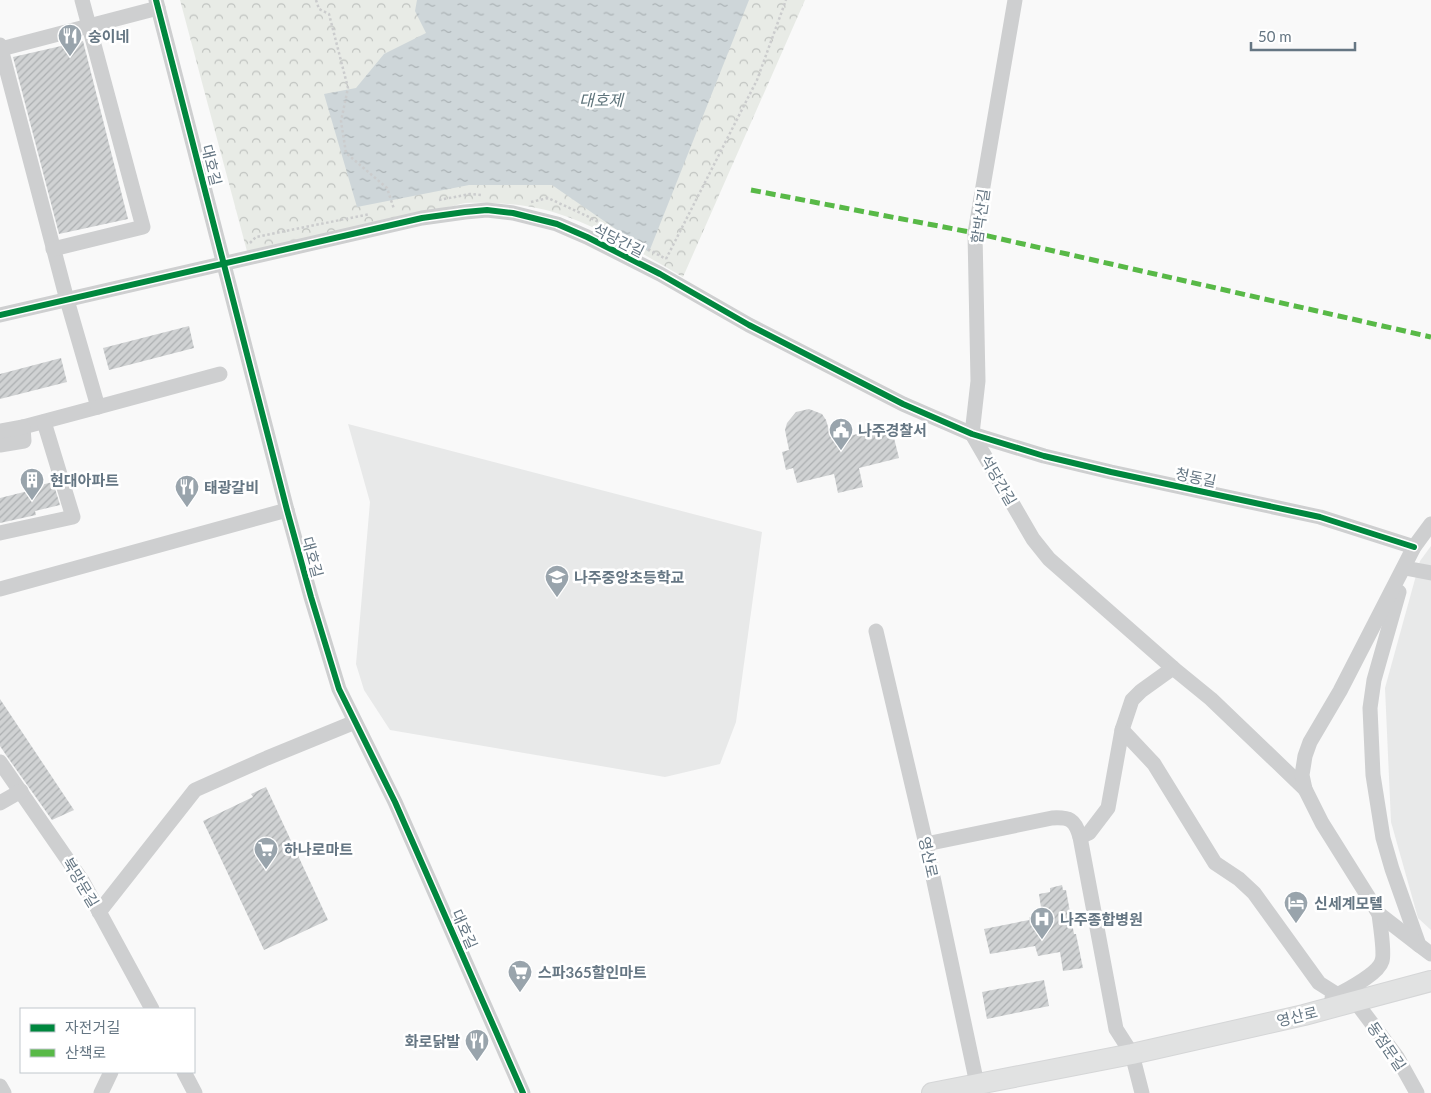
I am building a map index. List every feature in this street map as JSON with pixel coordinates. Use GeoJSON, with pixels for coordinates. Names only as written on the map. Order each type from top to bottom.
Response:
{"type":"FeatureCollection","features":[{"type":"Feature","properties":{"kind":"main road","name":"영산로"},"geometry":{"type":"LineString","coordinates":[[932,1093],[1132,1054],[1304,1015],[1346,998],[1431,981]]}},
{"type":"Feature","properties":{"kind":"street"},"geometry":{"type":"LineString","coordinates":[[53,249],[143,227],[82,0]]}},
{"type":"Feature","properties":{"kind":"street","name":"함박산길"},"geometry":{"type":"LineString","coordinates":[[972,434],[978,381],[976,233],[1015,0]]}},
{"type":"Feature","properties":{"kind":"street","name":"대호길"},"geometry":{"type":"LineString","coordinates":[[98,407],[53,249],[1,47],[89,26],[157,4],[287,510],[339,689],[395,802],[522,1091]]}},
{"type":"Feature","properties":{"kind":"street","name":"석당간길"},"geometry":{"type":"LineString","coordinates":[[0,316],[422,218],[487,210],[513,213],[557,224],[660,274],[749,325],[903,404],[972,434],[1033,539],[1049,559],[1172,668],[1234,719],[1305,789]]}},
{"type":"Feature","properties":{"kind":"street"},"geometry":{"type":"LineString","coordinates":[[0,431],[44,422],[220,374]]}},
{"type":"Feature","properties":{"kind":"street"},"geometry":{"type":"LineString","coordinates":[[0,533],[73,517],[44,422]]}},
{"type":"Feature","properties":{"kind":"street"},"geometry":{"type":"LineString","coordinates":[[0,445],[24,441],[23,427]]}},
{"type":"Feature","properties":{"kind":"street","name":"청동길"},"geometry":{"type":"LineString","coordinates":[[972,434],[1044,456],[1101,470],[1320,516],[1414,547]]}},
{"type":"Feature","properties":{"kind":"street"},"geometry":{"type":"LineString","coordinates":[[0,589],[287,510]]}},
{"type":"Feature","properties":{"kind":"street"},"geometry":{"type":"LineString","coordinates":[[1425,949],[1379,914],[1322,823],[1305,789],[1302,775],[1305,756],[1310,742],[1340,691],[1414,547],[1431,524]]}},
{"type":"Feature","properties":{"kind":"street"},"geometry":{"type":"LineString","coordinates":[[1414,547],[1405,568],[1374,680],[1370,708],[1370,741],[1376,801],[1383,838],[1425,949]]}},
{"type":"Feature","properties":{"kind":"street"},"geometry":{"type":"LineString","coordinates":[[1405,568],[1431,573]]}},
{"type":"Feature","properties":{"kind":"street","name":"영산로"},"geometry":{"type":"LineString","coordinates":[[876,631],[926,844],[977,1084]]}},
{"type":"Feature","properties":{"kind":"street"},"geometry":{"type":"LineString","coordinates":[[1078,830],[1089,832],[1108,808],[1122,730],[1132,700],[1172,668]]}},
{"type":"Feature","properties":{"kind":"street"},"geometry":{"type":"LineString","coordinates":[[99,912],[195,790],[354,722]]}},
{"type":"Feature","properties":{"kind":"street","name":"동점문길"},"geometry":{"type":"LineString","coordinates":[[1122,730],[1154,764],[1214,862],[1239,879],[1254,893],[1319,983],[1346,998],[1397,1057],[1417,1093]]}},
{"type":"Feature","properties":{"kind":"street","name":"북망문길"},"geometry":{"type":"LineString","coordinates":[[0,762],[83,882],[148,1007]]}},
{"type":"Feature","properties":{"kind":"street"},"geometry":{"type":"LineString","coordinates":[[0,803],[21,791]]}},
{"type":"Feature","properties":{"kind":"street"},"geometry":{"type":"LineString","coordinates":[[926,844],[1052,818],[1065,817],[1078,830],[1116,1029],[1132,1054],[1142,1093]]}},
{"type":"Feature","properties":{"kind":"street"},"geometry":{"type":"LineString","coordinates":[[1346,998],[1382,962],[1379,914]]}},
{"type":"Feature","properties":{"kind":"street"},"geometry":{"type":"LineString","coordinates":[[101,1093],[111,1073]]}},
{"type":"Feature","properties":{"kind":"street"},"geometry":{"type":"LineString","coordinates":[[185,1073],[195,1093]]}},
{"type":"Feature","properties":{"kind":"street"},"geometry":{"type":"LineString","coordinates":[[0,1086],[4,1093]]}},
{"type":"Feature","properties":{"kind":"path"},"geometry":{"type":"LineString","coordinates":[[316,0],[319,9],[329,14],[348,88],[341,121],[346,153],[387,188],[394,209]]}},
{"type":"Feature","properties":{"kind":"path"},"geometry":{"type":"LineString","coordinates":[[660,274],[757,80],[786,0]]}},
{"type":"Feature","properties":{"kind":"shaded area","name":"나주중앙초등학교"},"geometry":{"type":"Polygon","coordinates":[[[348,424],[762,532],[736,722],[720,764],[665,777],[390,730],[364,690],[356,664],[370,502],[348,424]]]}},
{"type":"Feature","properties":{"kind":"shaded area"},"geometry":{"type":"Polygon","coordinates":[[[1431,546],[1431,930],[1418,918],[1391,822],[1385,688],[1420,561],[1431,546]]]}},
{"type":"Feature","properties":{"kind":"green space"},"geometry":{"type":"Polygon","coordinates":[[[180,0],[805,0],[683,277],[621,242],[573,219],[534,208],[499,203],[465,203],[248,255],[180,0]]]}},
{"type":"Feature","properties":{"kind":"water","name":"대호제"},"geometry":{"type":"Polygon","coordinates":[[[417,0],[749,0],[649,252],[552,185],[469,185],[357,207],[324,94],[356,88],[384,54],[426,33],[415,11],[417,0]]]}},
{"type":"Feature","properties":{"kind":"building"},"geometry":{"type":"Polygon","coordinates":[[[83,41],[128,219],[59,234],[13,57],[83,41]]]}},
{"type":"Feature","properties":{"kind":"building"},"geometry":{"type":"Polygon","coordinates":[[[189,326],[194,348],[109,370],[103,348],[189,326]]]}},
{"type":"Feature","properties":{"kind":"building"},"geometry":{"type":"Polygon","coordinates":[[[61,358],[67,382],[0,399],[0,374],[61,358]]]}},
{"type":"Feature","properties":{"kind":"building","name":"나주경찰서"},"geometry":{"type":"Polygon","coordinates":[[[809,409],[822,414],[826,420],[832,440],[891,426],[899,458],[859,468],[863,487],[838,493],[834,474],[797,483],[793,468],[786,470],[782,452],[789,450],[785,430],[787,423],[796,412],[809,409]]]}},
{"type":"Feature","properties":{"kind":"building","name":"현대아파트"},"geometry":{"type":"Polygon","coordinates":[[[53,482],[60,505],[35,511],[36,515],[0,523],[0,498],[53,482]]]}},
{"type":"Feature","properties":{"kind":"building"},"geometry":{"type":"Polygon","coordinates":[[[0,699],[74,810],[52,820],[0,746],[0,699]]]}},
{"type":"Feature","properties":{"kind":"building","name":"하나로마트"},"geometry":{"type":"Polygon","coordinates":[[[266,787],[328,920],[264,950],[203,821],[253,797],[251,794],[266,787]]]}},
{"type":"Feature","properties":{"kind":"building"},"geometry":{"type":"Polygon","coordinates":[[[1062,885],[1063,890],[1066,890],[1074,934],[1076,934],[1083,968],[1063,971],[1060,952],[1038,956],[1035,946],[990,954],[984,929],[1029,920],[1029,917],[1042,914],[1039,894],[1050,892],[1050,888],[1062,885]]]}},
{"type":"Feature","properties":{"kind":"building"},"geometry":{"type":"Polygon","coordinates":[[[1044,980],[1049,1006],[987,1019],[982,992],[1044,980]]]}},
{"type":"Feature","properties":{"kind":"marked path"},"geometry":{"type":"LineString","coordinates":[[751,190],[975,233],[1431,337]]}},
{"type":"Feature","properties":{"kind":"cycle path"},"geometry":{"type":"LineString","coordinates":[[156,0],[287,510],[339,689],[395,802],[523,1093]]}},
{"type":"Feature","properties":{"kind":"cycle path"},"geometry":{"type":"LineString","coordinates":[[0,315],[422,218],[487,210],[513,213],[557,224],[587,237],[660,274],[749,325],[903,404],[972,434],[1044,456],[1111,472],[1320,517],[1414,547]]}},
{"type":"Feature","properties":{"kind":"place","name":"숭이네"},"geometry":{"type":"Point","coordinates":[70,57]}},
{"type":"Feature","properties":{"kind":"place","name":"나주경찰서"},"geometry":{"type":"Point","coordinates":[841,451]}},
{"type":"Feature","properties":{"kind":"place","name":"현대아파트"},"geometry":{"type":"Point","coordinates":[32,501]}},
{"type":"Feature","properties":{"kind":"place","name":"태광갈비"},"geometry":{"type":"Point","coordinates":[187,508]}},
{"type":"Feature","properties":{"kind":"place","name":"나주중앙초등학교"},"geometry":{"type":"Point","coordinates":[557,598]}},
{"type":"Feature","properties":{"kind":"place","name":"하나로마트"},"geometry":{"type":"Point","coordinates":[266,870]}},
{"type":"Feature","properties":{"kind":"place","name":"신세계모텔"},"geometry":{"type":"Point","coordinates":[1296,924]}},
{"type":"Feature","properties":{"kind":"place","name":"나주종합병원"},"geometry":{"type":"Point","coordinates":[1042,940]}},
{"type":"Feature","properties":{"kind":"place","name":"스파365할인마트"},"geometry":{"type":"Point","coordinates":[520,993]}},
{"type":"Feature","properties":{"kind":"place","name":"화로닭발"},"geometry":{"type":"Point","coordinates":[477,1062]}}]}
